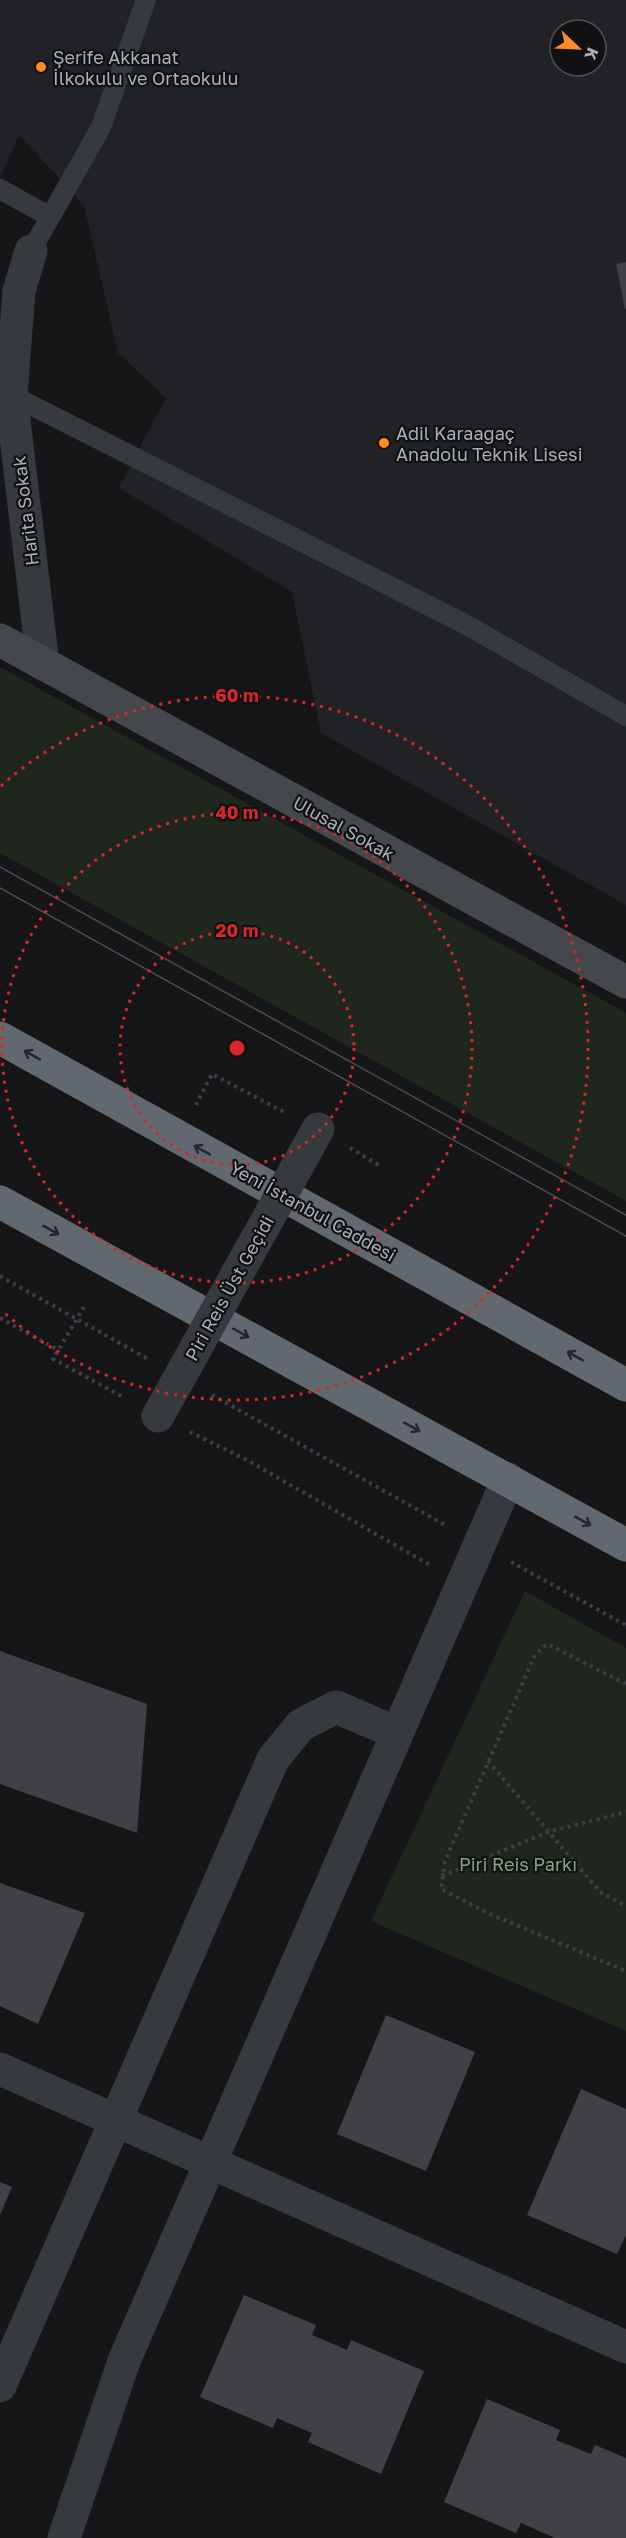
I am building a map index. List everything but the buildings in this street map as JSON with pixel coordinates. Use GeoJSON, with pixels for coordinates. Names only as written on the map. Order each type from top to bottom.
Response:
{"type":"FeatureCollection","features":[{"type":"Feature","properties":{"kind":"highway","name":"Yeni İstanbul Caddesi"},"geometry":{"type":"LineString","coordinates":[[0,1038],[626,1385]]}},
{"type":"Feature","properties":{"kind":"highway"},"geometry":{"type":"LineString","coordinates":[[0,1202],[626,1545]]}},
{"type":"Feature","properties":{"kind":"street","name":"Harita Sokak"},"geometry":{"type":"LineString","coordinates":[[31,251],[8,324],[11,395],[43,664]]}},
{"type":"Feature","properties":{"kind":"street","name":"Ulusal Sokak"},"geometry":{"type":"LineString","coordinates":[[0,640],[626,982]]}},
{"type":"Feature","properties":{"kind":"street","name":"Piri Reis Üst Geçidi"},"geometry":{"type":"LineString","coordinates":[[158,1416],[318,1129]]}},
{"type":"Feature","properties":{"kind":"street"},"geometry":{"type":"LineString","coordinates":[[64,2538],[124,2361],[508,1479]]}},
{"type":"Feature","properties":{"kind":"street"},"geometry":{"type":"LineString","coordinates":[[0,2386],[273,1759],[301,1725],[336,1707],[397,1733]]}},
{"type":"Feature","properties":{"kind":"street"},"geometry":{"type":"LineString","coordinates":[[0,2069],[626,2347]]}},
{"type":"Feature","properties":{"kind":"lane"},"geometry":{"type":"LineString","coordinates":[[31,251],[101,127],[146,0]]}},
{"type":"Feature","properties":{"kind":"lane"},"geometry":{"type":"LineString","coordinates":[[0,189],[50,217]]}},
{"type":"Feature","properties":{"kind":"lane"},"geometry":{"type":"LineString","coordinates":[[11,395],[465,624],[626,716]]}},
{"type":"Feature","properties":{"kind":"path"},"geometry":{"type":"LineString","coordinates":[[212,1074],[318,1129]]}},
{"type":"Feature","properties":{"kind":"path"},"geometry":{"type":"LineString","coordinates":[[0,1276],[158,1364]]}},
{"type":"Feature","properties":{"kind":"path"},"geometry":{"type":"LineString","coordinates":[[84,1307],[53,1359],[158,1416],[247,1460],[462,1583]]}},
{"type":"Feature","properties":{"kind":"path"},"geometry":{"type":"LineString","coordinates":[[0,1318],[58,1350]]}},
{"type":"Feature","properties":{"kind":"path"},"geometry":{"type":"LineString","coordinates":[[209,1393],[626,1625]]}},
{"type":"Feature","properties":{"kind":"path"},"geometry":{"type":"LineString","coordinates":[[626,1684],[547,1644],[535,1655],[441,1876],[441,1889],[452,1895],[626,1971]]}},
{"type":"Feature","properties":{"kind":"path"},"geometry":{"type":"LineString","coordinates":[[488,1761],[600,1892],[626,1906]]}},
{"type":"Feature","properties":{"kind":"path"},"geometry":{"type":"LineString","coordinates":[[441,1876],[548,1832],[626,1812]]}},
{"type":"Feature","properties":{"kind":"shaded area","name":"Adil Karaağaç Anadolu Teknik Lisesi"},"geometry":{"type":"Polygon","coordinates":[[[0,0],[626,0],[626,905],[321,733],[292,592],[119,488],[166,398],[118,353],[84,205],[19,135],[0,178],[0,0]]]}},
{"type":"Feature","properties":{"kind":"green space"},"geometry":{"type":"Polygon","coordinates":[[[0,667],[626,1013],[626,1201],[0,853],[0,667]]]}},
{"type":"Feature","properties":{"kind":"green space","name":"Piri Reis Parkı"},"geometry":{"type":"Polygon","coordinates":[[[525,1591],[626,1648],[626,2031],[371,1921],[525,1591]]]}},
{"type":"Feature","properties":{"kind":"tram line"},"geometry":{"type":"LineString","coordinates":[[0,867],[626,1215]]}},
{"type":"Feature","properties":{"kind":"tram line"},"geometry":{"type":"LineString","coordinates":[[0,888],[626,1236]]}},
{"type":"Feature","properties":{"kind":"place","name":"Şerife Akkanat İlkokulu ve Ortaokulu"},"geometry":{"type":"Point","coordinates":[41,67]}},
{"type":"Feature","properties":{"kind":"place","name":"Adil Karaağaç Anadolu Teknik Lisesi"},"geometry":{"type":"Point","coordinates":[384,443]}}]}
